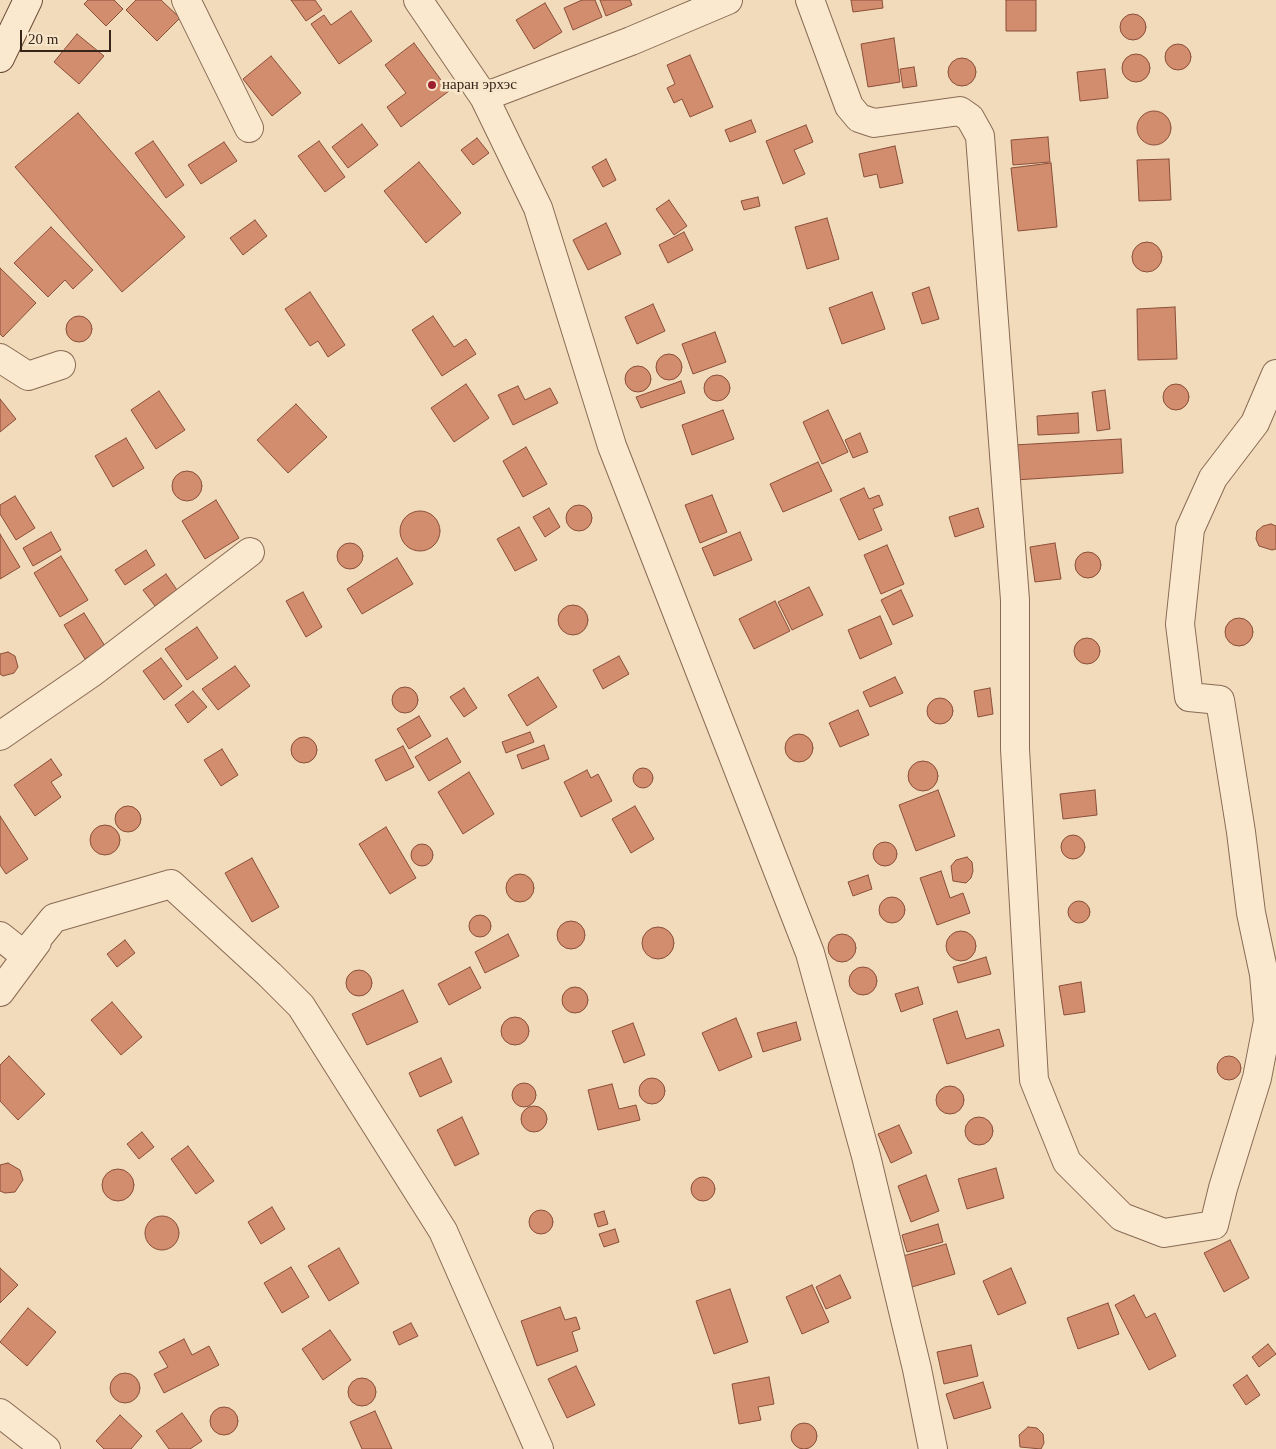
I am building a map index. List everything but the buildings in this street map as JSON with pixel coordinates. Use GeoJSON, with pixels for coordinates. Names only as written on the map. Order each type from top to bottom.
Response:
{"type":"FeatureCollection","features":[{"type":"Feature","properties":{"kind":"street"},"geometry":{"type":"LineString","coordinates":[[0,58],[8,23],[28,0]]}},
{"type":"Feature","properties":{"kind":"street"},"geometry":{"type":"LineString","coordinates":[[186,0],[249,128]]}},
{"type":"Feature","properties":{"kind":"street"},"geometry":{"type":"LineString","coordinates":[[418,0],[484,97],[538,208],[612,446],[810,953],[866,1156],[917,1369],[933,1449]]}},
{"type":"Feature","properties":{"kind":"street"},"geometry":{"type":"LineString","coordinates":[[484,97],[631,41],[728,0]]}},
{"type":"Feature","properties":{"kind":"street"},"geometry":{"type":"LineString","coordinates":[[810,0],[849,106],[859,118],[874,123],[960,111],[970,118],[980,136],[1015,600],[1014,749],[1034,1080],[1067,1162],[1122,1217],[1164,1233],[1214,1225],[1223,1188],[1257,1078],[1268,1021],[1264,974],[1251,913],[1241,832],[1220,700],[1190,697],[1180,624],[1190,529],[1213,478],[1255,423],[1276,374]]}},
{"type":"Feature","properties":{"kind":"street"},"geometry":{"type":"LineString","coordinates":[[0,358],[28,376],[61,365]]}},
{"type":"Feature","properties":{"kind":"street"},"geometry":{"type":"LineString","coordinates":[[0,736],[90,674],[250,552]]}},
{"type":"Feature","properties":{"kind":"street"},"geometry":{"type":"LineString","coordinates":[[0,936],[24,954],[54,918],[170,884],[302,1006],[443,1231],[539,1449]]}},
{"type":"Feature","properties":{"kind":"street"},"geometry":{"type":"LineString","coordinates":[[0,992],[54,918]]}},
{"type":"Feature","properties":{"kind":"street"},"geometry":{"type":"LineString","coordinates":[[0,1412],[46,1449]]}},
{"type":"Feature","properties":{"kind":"place","name":"наран эрхэс"},"geometry":{"type":"Point","coordinates":[432,85]}}]}
